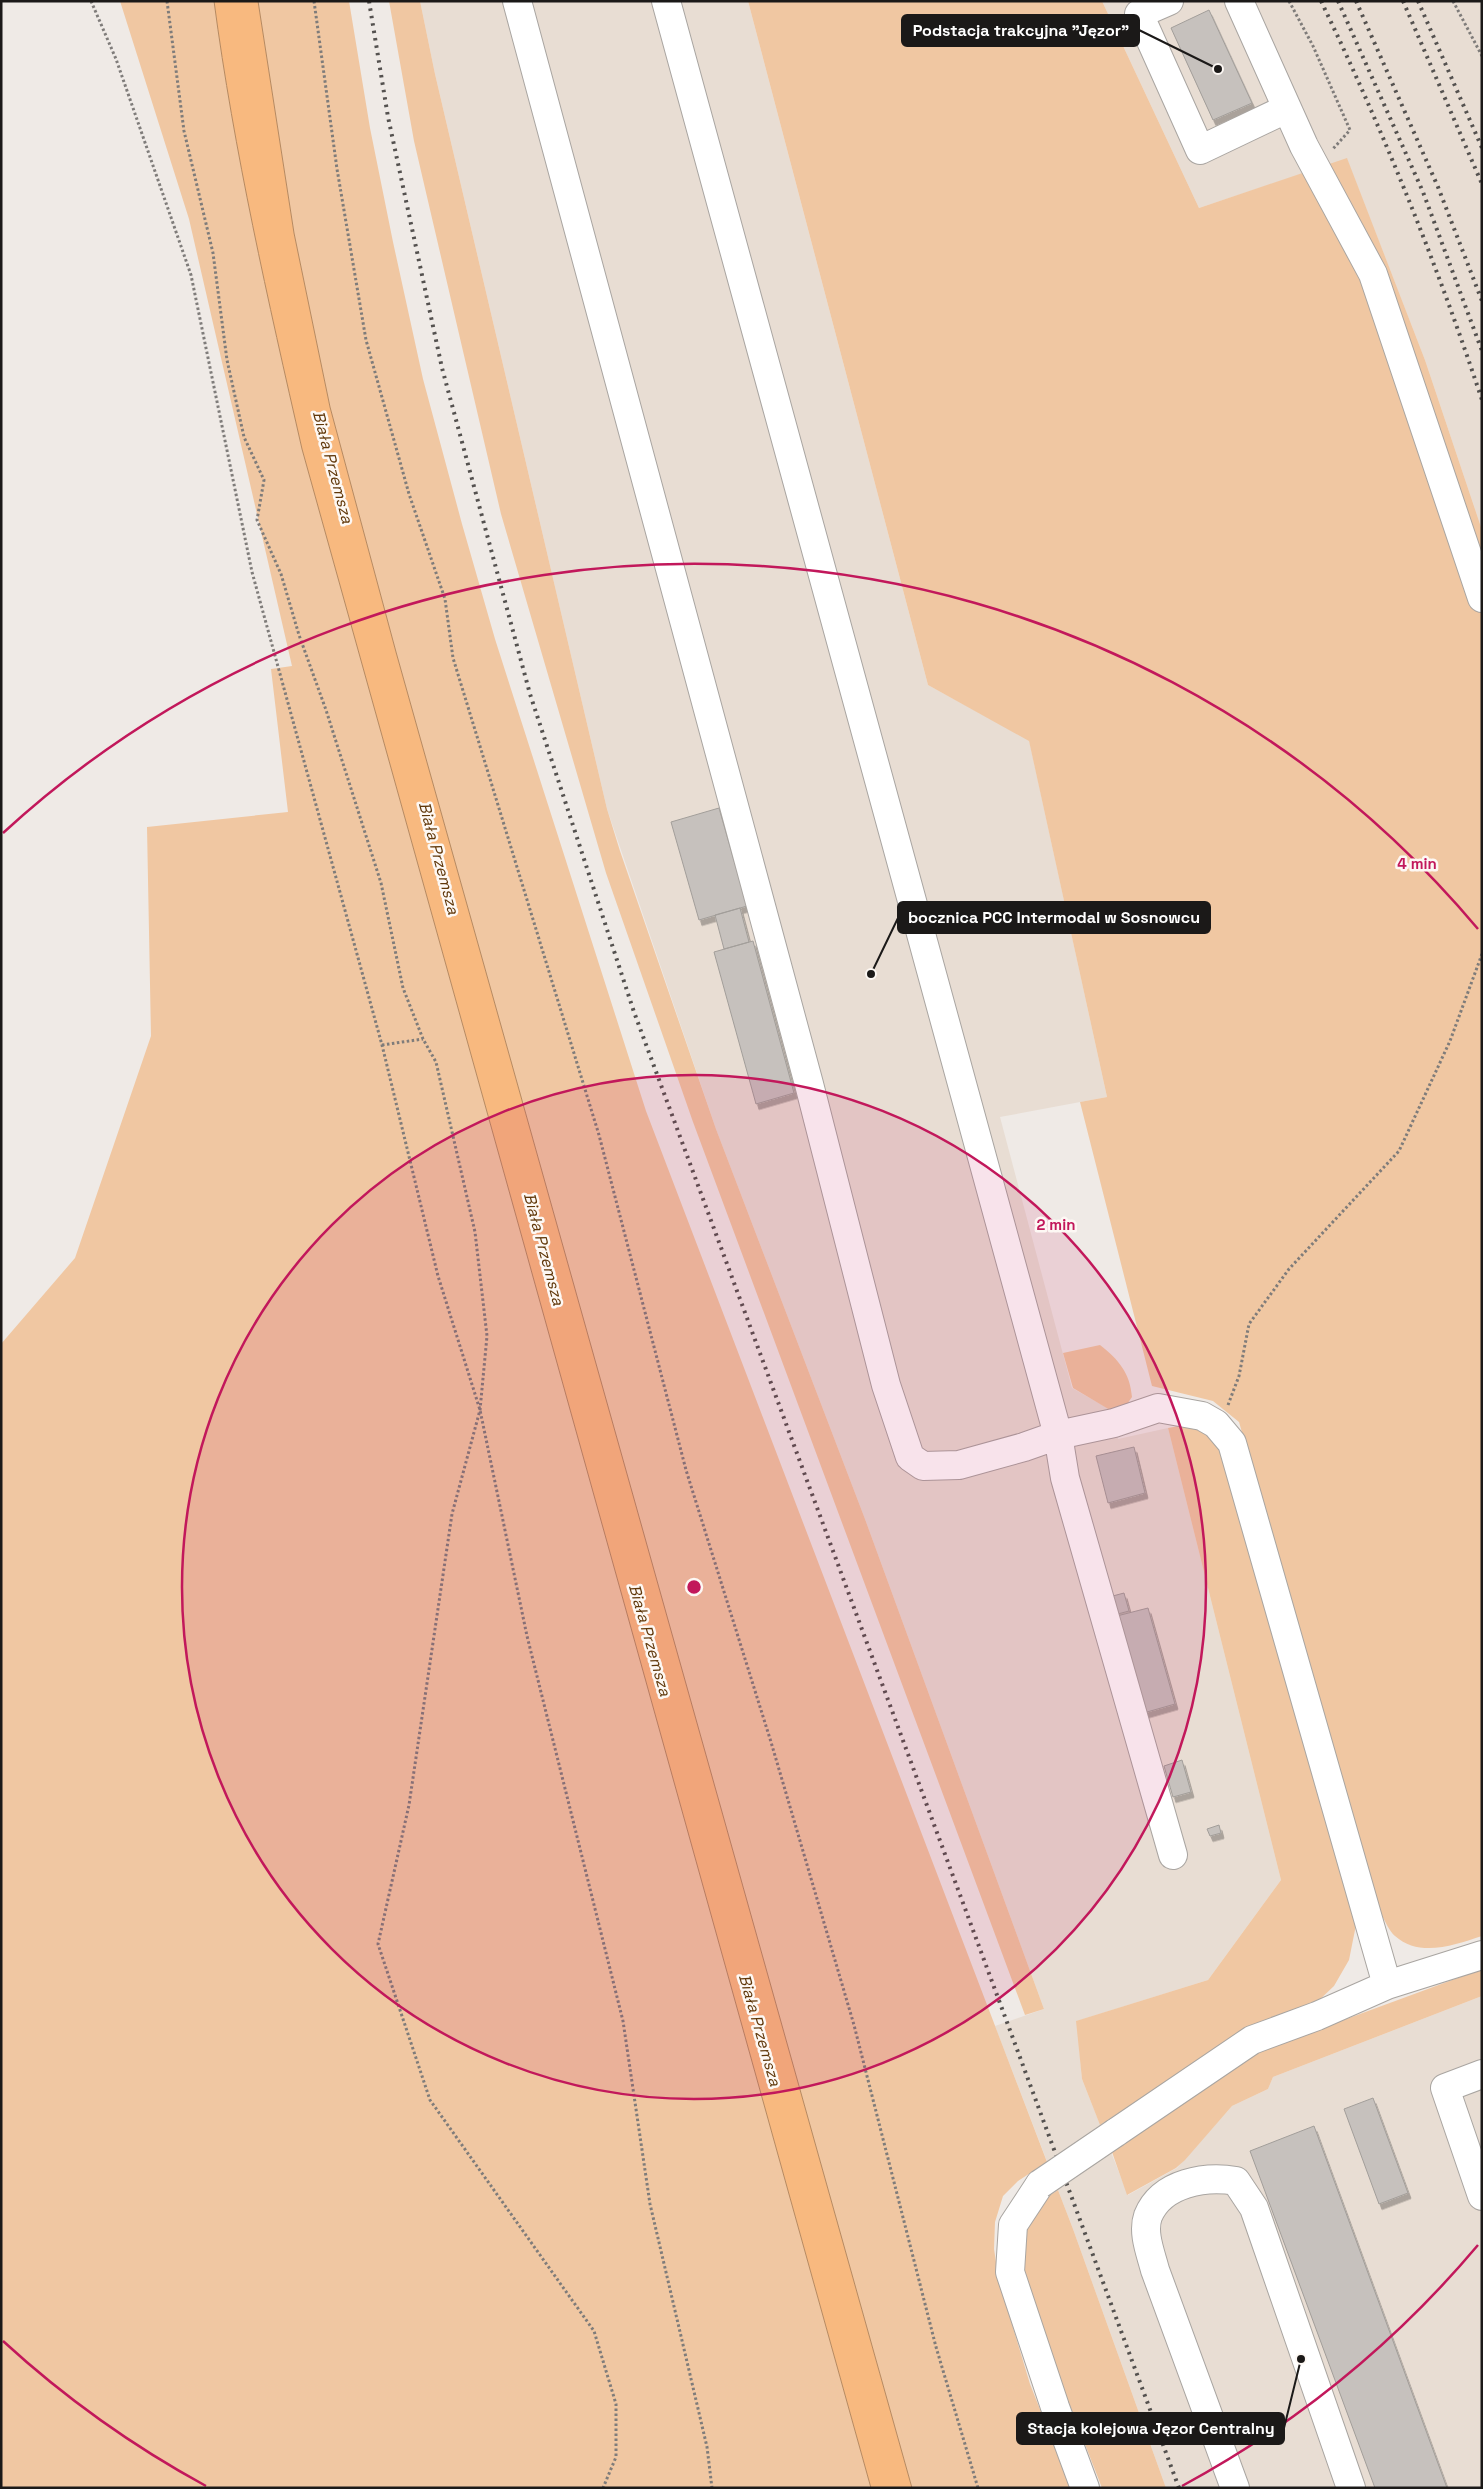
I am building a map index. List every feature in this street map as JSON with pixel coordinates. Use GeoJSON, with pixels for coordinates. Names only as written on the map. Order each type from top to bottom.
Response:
{"type":"FeatureCollection","features":[{"type":"Feature","properties":{"kind":"street"},"geometry":{"type":"LineString","coordinates":[[517,1],[804,1064],[886,1384],[910,1457],[923,1466],[959,1465],[1024,1447],[1058,1435],[1114,1423],[1158,1408],[1202,1416],[1216,1424],[1232,1444],[1387,1985]]}},
{"type":"Feature","properties":{"kind":"street"},"geometry":{"type":"LineString","coordinates":[[666,1],[1058,1435],[1065,1478],[1173,1855]]}},
{"type":"Feature","properties":{"kind":"street"},"geometry":{"type":"LineString","coordinates":[[1169,1],[1139,14],[1200,150],[1286,109]]}},
{"type":"Feature","properties":{"kind":"street"},"geometry":{"type":"LineString","coordinates":[[1238,1],[1286,109],[1320,179],[1373,274],[1482,598]]}},
{"type":"Feature","properties":{"kind":"street"},"geometry":{"type":"LineString","coordinates":[[1085,2488],[1055,2407],[1010,2272],[1013,2225],[1040,2184],[1252,2040],[1317,2016],[1387,1985],[1482,1955]]}},
{"type":"Feature","properties":{"kind":"street"},"geometry":{"type":"LineString","coordinates":[[1482,2074],[1445,2088],[1482,2196]]}},
{"type":"Feature","properties":{"kind":"street"},"geometry":{"type":"LineString","coordinates":[[1235,2488],[1155,2270],[1146,2237],[1148,2217],[1158,2201],[1192,2182],[1216,2178],[1236,2182],[1254,2208],[1351,2488]]}},
{"type":"Feature","properties":{"kind":"path"},"geometry":{"type":"LineString","coordinates":[[91,1],[116,59],[191,275],[252,572],[382,1045],[438,1276],[480,1410],[527,1636],[623,2021],[650,2204],[707,2447],[712,2488]]}},
{"type":"Feature","properties":{"kind":"path"},"geometry":{"type":"LineString","coordinates":[[167,1],[184,131],[213,253],[227,360],[244,437],[264,480],[257,520],[281,574],[299,635],[326,710],[381,883],[403,988],[422,1039],[436,1062],[475,1232],[487,1336],[480,1410],[452,1514],[409,1805],[378,1944],[430,2100],[594,2331],[616,2404],[616,2457],[603,2488]]}},
{"type":"Feature","properties":{"kind":"path"},"geometry":{"type":"LineString","coordinates":[[314,1],[337,169],[366,340],[409,494],[445,599],[453,658],[599,1135],[686,1470],[771,1742],[854,2025],[936,2347],[978,2488]]}},
{"type":"Feature","properties":{"kind":"path"},"geometry":{"type":"LineString","coordinates":[[1289,1],[1313,46],[1350,130],[1332,150],[1320,179]]}},
{"type":"Feature","properties":{"kind":"path"},"geometry":{"type":"LineString","coordinates":[[1453,1],[1482,56]]}},
{"type":"Feature","properties":{"kind":"path"},"geometry":{"type":"LineString","coordinates":[[1202,1416],[1229,1405],[1239,1376],[1249,1324],[1289,1269],[1399,1151],[1450,1041],[1482,954]]}},
{"type":"Feature","properties":{"kind":"path"},"geometry":{"type":"LineString","coordinates":[[382,1045],[422,1039]]}},
{"type":"Feature","properties":{"kind":"shaded area"},"geometry":{"type":"Polygon","coordinates":[[[120,1],[214,1],[231,114],[264,282],[302,449],[871,2488],[1,2488],[1,1344],[75,1258],[151,1036],[147,827],[288,812],[271,669],[292,666],[189,219],[120,1]]]}},
{"type":"Feature","properties":{"kind":"shaded area"},"geometry":{"type":"Polygon","coordinates":[[[258,1],[349,1],[370,128],[423,379],[495,639],[646,1111],[1047,2162],[1018,2181],[1003,2196],[995,2222],[994,2249],[999,2281],[1030,2384],[1071,2488],[912,2488],[396,652],[330,407],[294,233],[258,1]]]}},
{"type":"Feature","properties":{"kind":"shaded area"},"geometry":{"type":"Polygon","coordinates":[[[389,1],[420,1],[435,74],[607,809],[620,851],[716,1129],[865,1519],[1044,2009],[1025,2015],[693,1122],[606,873],[501,514],[414,141],[389,1]]]}},
{"type":"Feature","properties":{"kind":"shaded area"},"geometry":{"type":"Polygon","coordinates":[[[420,1],[748,1],[928,685],[1029,740],[1107,1097],[1000,1117],[1072,1388],[1111,1410],[1118,1439],[1168,1428],[1281,1880],[1208,1980],[1077,2021],[1082,2079],[1128,2195],[1177,2168],[1232,2106],[1268,2089],[1273,2077],[1482,1996],[1482,2488],[1166,2488],[1073,2229],[995,2026],[1044,2009],[865,1519],[716,1129],[607,809],[435,74],[420,1]]]}},
{"type":"Feature","properties":{"kind":"shaded area"},"geometry":{"type":"Polygon","coordinates":[[[748,1],[1102,1],[1199,208],[1347,158],[1425,360],[1482,530],[1482,1936],[1449,1946],[1426,1948],[1415,1947],[1405,1943],[1389,1929],[1382,1916],[1239,1422],[1213,1401],[1152,1386],[1080,1102],[1107,1097],[1029,741],[928,685],[748,1]]]}},
{"type":"Feature","properties":{"kind":"shaded area"},"geometry":{"type":"Polygon","coordinates":[[[1102,1],[1482,1],[1482,530],[1425,360],[1347,159],[1199,208],[1102,1]]]}},
{"type":"Feature","properties":{"kind":"shaded area"},"geometry":{"type":"Polygon","coordinates":[[[1100,1345],[1118,1362],[1129,1381],[1132,1397],[1123,1410],[1110,1410],[1073,1388],[1063,1353],[1100,1345]]]}},
{"type":"Feature","properties":{"kind":"shaded area"},"geometry":{"type":"Polygon","coordinates":[[[1189,1424],[1221,1441],[1356,1925],[1349,1960],[1334,1986],[1315,2004],[1242,2034],[1100,2125],[1082,2079],[1076,2021],[1208,1980],[1281,1880],[1168,1428],[1189,1424]]]}},
{"type":"Feature","properties":{"kind":"shaded area"},"geometry":{"type":"Polygon","coordinates":[[[1482,1969],[1482,1996],[1273,2077],[1268,2089],[1232,2106],[1176,2168],[1127,2195],[1112,2152],[1231,2068],[1265,2049],[1482,1969]]]}},
{"type":"Feature","properties":{"kind":"shaded area"},"geometry":{"type":"Polygon","coordinates":[[[1058,2190],[1166,2488],[1102,2488],[1028,2297],[1022,2252],[1028,2219],[1035,2206],[1058,2190]]]}},
{"type":"Feature","properties":{"kind":"water","name":"Biała Przemsza"},"geometry":{"type":"Polygon","coordinates":[[[214,1],[258,1],[294,233],[330,407],[396,652],[912,2488],[871,2488],[302,449],[264,282],[231,114],[214,1]]]}},
{"type":"Feature","properties":{"kind":"building"},"geometry":{"type":"Polygon","coordinates":[[[1209,10],[1252,103],[1213,120],[1171,28],[1209,10]]]}},
{"type":"Feature","properties":{"kind":"building"},"geometry":{"type":"Polygon","coordinates":[[[719,808],[747,906],[699,920],[671,822],[719,808]]]}},
{"type":"Feature","properties":{"kind":"building"},"geometry":{"type":"Polygon","coordinates":[[[740,908],[749,942],[724,949],[715,915],[740,908]]]}},
{"type":"Feature","properties":{"kind":"building"},"geometry":{"type":"Polygon","coordinates":[[[753,941],[794,1093],[756,1104],[714,952],[753,941]]]}},
{"type":"Feature","properties":{"kind":"building"},"geometry":{"type":"Polygon","coordinates":[[[1134,1447],[1145,1493],[1108,1503],[1096,1456],[1134,1447]]]}},
{"type":"Feature","properties":{"kind":"building"},"geometry":{"type":"Polygon","coordinates":[[[1124,1593],[1129,1611],[1114,1615],[1109,1597],[1124,1593]]]}},
{"type":"Feature","properties":{"kind":"building"},"geometry":{"type":"Polygon","coordinates":[[[1148,1608],[1175,1704],[1140,1714],[1113,1617],[1148,1608]]]}},
{"type":"Feature","properties":{"kind":"building"},"geometry":{"type":"Polygon","coordinates":[[[1182,1760],[1191,1792],[1173,1797],[1164,1766],[1182,1760]]]}},
{"type":"Feature","properties":{"kind":"building"},"geometry":{"type":"Polygon","coordinates":[[[1219,1825],[1221,1833],[1210,1836],[1207,1829],[1219,1825]]]}},
{"type":"Feature","properties":{"kind":"building"},"geometry":{"type":"Polygon","coordinates":[[[1373,2098],[1408,2193],[1379,2204],[1344,2109],[1373,2098]]]}},
{"type":"Feature","properties":{"kind":"building"},"geometry":{"type":"Polygon","coordinates":[[[1314,2126],[1447,2488],[1375,2488],[1250,2151],[1314,2126]]]}},
{"type":"Feature","properties":{"kind":"railway"},"geometry":{"type":"LineString","coordinates":[[369,1],[388,117],[442,368],[530,694],[634,1012],[1179,2488]]}},
{"type":"Feature","properties":{"kind":"railway"},"geometry":{"type":"LineString","coordinates":[[1321,1],[1366,99],[1408,198],[1447,298],[1482,400]]}},
{"type":"Feature","properties":{"kind":"railway"},"geometry":{"type":"LineString","coordinates":[[1338,1],[1423,192],[1482,351]]}},
{"type":"Feature","properties":{"kind":"railway"},"geometry":{"type":"LineString","coordinates":[[1356,1],[1438,187],[1482,301]]}},
{"type":"Feature","properties":{"kind":"railway"},"geometry":{"type":"LineString","coordinates":[[1403,1],[1482,184]]}},
{"type":"Feature","properties":{"kind":"railway"},"geometry":{"type":"LineString","coordinates":[[1418,1],[1482,148]]}},
{"type":"Feature","properties":{"kind":"place","name":"Podstacja trakcyjna \"Jęzor\""},"geometry":{"type":"Point","coordinates":[1218,69]}},
{"type":"Feature","properties":{"kind":"place","name":"bocznica PCC Intermodal w Sosnowcu"},"geometry":{"type":"Point","coordinates":[871,974]}},
{"type":"Feature","properties":{"kind":"place","name":"Stacja kolejowa Jęzor Centralny"},"geometry":{"type":"Point","coordinates":[1301,2359]}}]}
